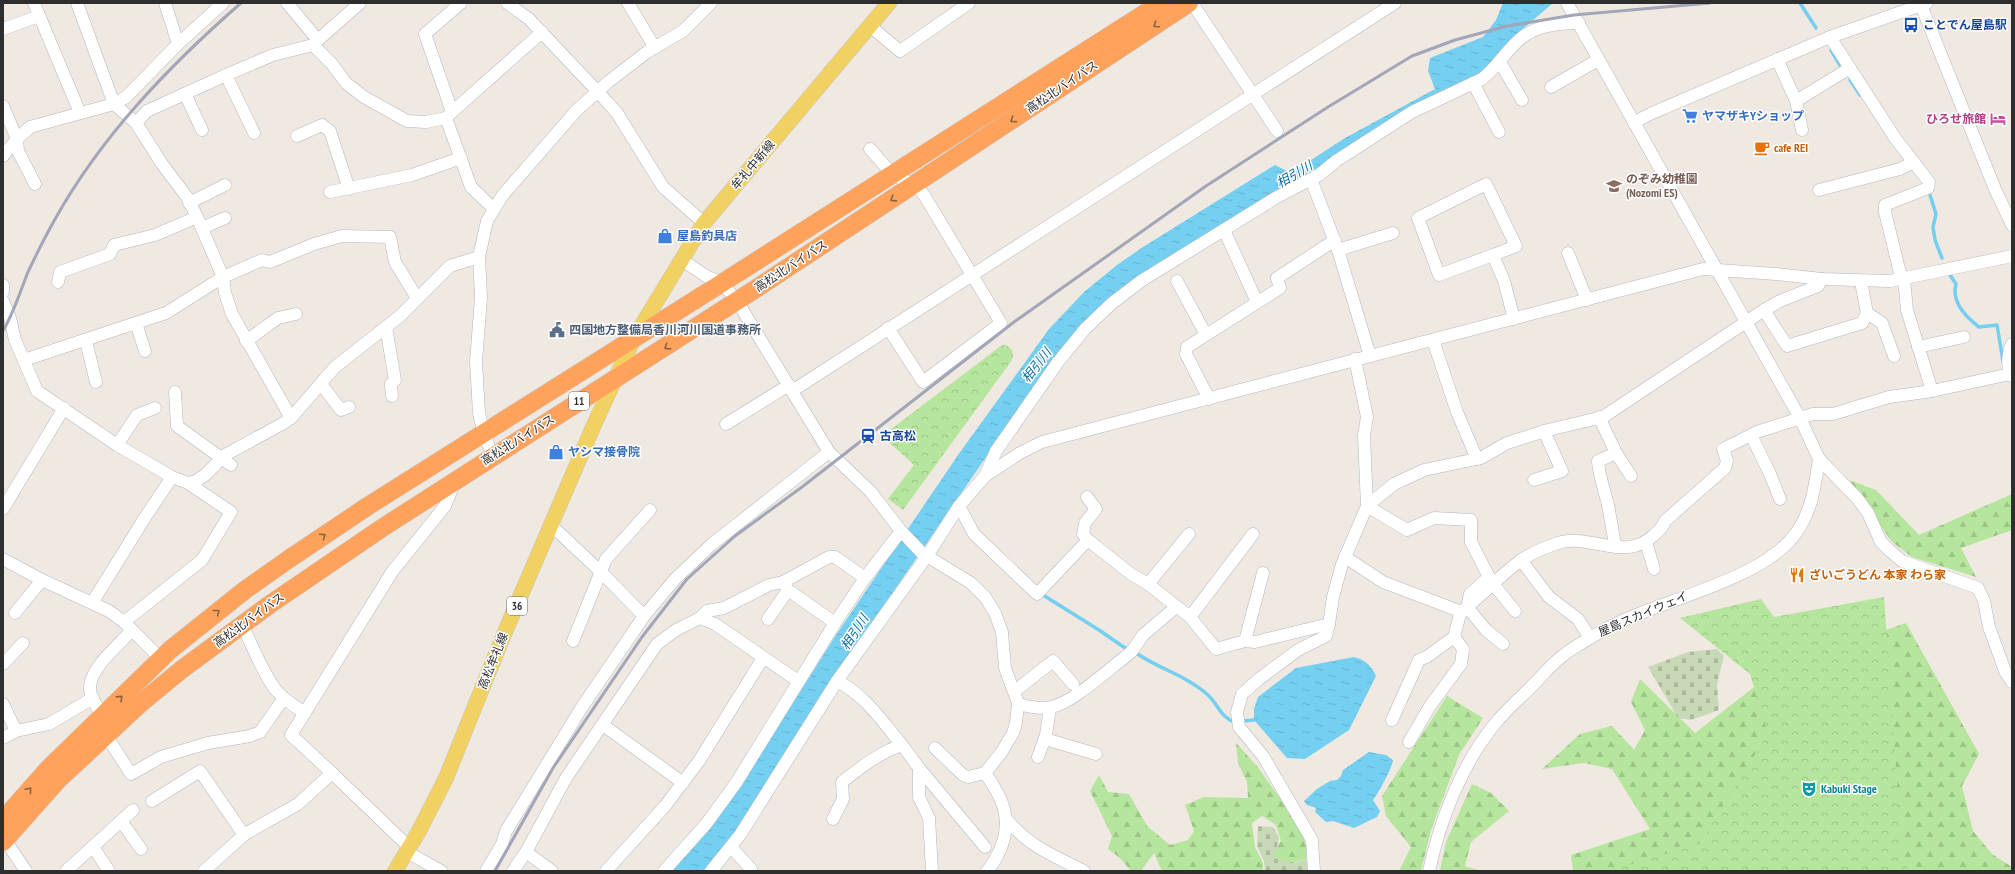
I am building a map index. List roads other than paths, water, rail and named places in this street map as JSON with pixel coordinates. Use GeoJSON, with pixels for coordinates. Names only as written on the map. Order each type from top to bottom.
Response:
{"type":"FeatureCollection","features":[{"type":"Feature","properties":{"kind":"highway","name":"高松北バイパス"},"geometry":{"type":"LineString","coordinates":[[3,820],[48,769],[161,659],[202,624],[289,559],[368,506],[893,175],[1161,3]]}},
{"type":"Feature","properties":{"kind":"highway","name":"高松北バイパス"},"geometry":{"type":"LineString","coordinates":[[4,840],[58,780],[146,698],[242,625],[312,575],[455,480],[737,301],[915,185],[1189,3]]}},
{"type":"Feature","properties":{"kind":"main road","name":"牟礼中新線"},"geometry":{"type":"LineString","coordinates":[[634,338],[704,223],[889,3]]}},
{"type":"Feature","properties":{"kind":"main road","name":"高松牟礼線"},"geometry":{"type":"LineString","coordinates":[[395,871],[408,850],[446,778],[593,427],[634,338]]}},
{"type":"Feature","properties":{"kind":"street"},"geometry":{"type":"LineString","coordinates":[[34,3],[80,113]]}},
{"type":"Feature","properties":{"kind":"street"},"geometry":{"type":"LineString","coordinates":[[165,3],[178,44]]}},
{"type":"Feature","properties":{"kind":"street"},"geometry":{"type":"LineString","coordinates":[[3,156],[17,139],[30,127],[114,104],[126,97],[178,44],[223,3]]}},
{"type":"Feature","properties":{"kind":"street"},"geometry":{"type":"LineString","coordinates":[[287,3],[315,43],[346,83],[364,97],[407,121],[426,122],[449,115],[542,32]]}},
{"type":"Feature","properties":{"kind":"street"},"geometry":{"type":"LineString","coordinates":[[136,123],[147,111],[226,75],[273,55],[315,43],[360,3]]}},
{"type":"Feature","properties":{"kind":"street"},"geometry":{"type":"LineString","coordinates":[[461,3],[425,34],[461,158],[471,187],[494,209]]}},
{"type":"Feature","properties":{"kind":"street"},"geometry":{"type":"LineString","coordinates":[[507,3],[529,19],[617,113],[663,187],[704,223]]}},
{"type":"Feature","properties":{"kind":"street"},"geometry":{"type":"LineString","coordinates":[[628,3],[655,48]]}},
{"type":"Feature","properties":{"kind":"street"},"geometry":{"type":"LineString","coordinates":[[493,456],[484,434],[479,412],[476,362],[481,297],[478,257],[487,221],[502,196],[549,141],[598,92],[655,48],[683,31],[711,3]]}},
{"type":"Feature","properties":{"kind":"street"},"geometry":{"type":"LineString","coordinates":[[870,26],[900,51],[969,3]]}},
{"type":"Feature","properties":{"kind":"street"},"geometry":{"type":"LineString","coordinates":[[1192,3],[1277,131]]}},
{"type":"Feature","properties":{"kind":"street"},"geometry":{"type":"LineString","coordinates":[[726,424],[791,388],[888,328],[1394,3]]}},
{"type":"Feature","properties":{"kind":"street"},"geometry":{"type":"LineString","coordinates":[[1567,3],[1718,269],[1800,418],[1819,459],[1857,498],[1868,513],[1881,542],[1902,561],[1978,588],[1984,601],[1989,627],[2005,671],[2012,682]]}},
{"type":"Feature","properties":{"kind":"street"},"geometry":{"type":"LineString","coordinates":[[80,4],[114,104],[136,123],[200,222],[223,277],[225,293],[232,314],[291,418]]}},
{"type":"Feature","properties":{"kind":"street"},"geometry":{"type":"LineString","coordinates":[[1635,122],[1650,114],[1830,37],[1924,4],[1995,189],[2012,225]]}},
{"type":"Feature","properties":{"kind":"street"},"geometry":{"type":"LineString","coordinates":[[3,30],[39,16]]}},
{"type":"Feature","properties":{"kind":"street"},"geometry":{"type":"LineString","coordinates":[[985,476],[996,451],[1058,362],[1111,304],[1141,281],[1224,230],[1311,179],[1319,176],[1358,146],[1412,112],[1473,83],[1491,72],[1520,38],[1530,32],[1554,24],[1579,23]]}},
{"type":"Feature","properties":{"kind":"street"},"geometry":{"type":"LineString","coordinates":[[1830,37],[1895,138],[1929,182],[1928,188],[1885,205],[1885,212],[1900,273],[1904,280],[1907,310],[1932,391]]}},
{"type":"Feature","properties":{"kind":"street"},"geometry":{"type":"LineString","coordinates":[[1777,59],[1796,101],[1802,130]]}},
{"type":"Feature","properties":{"kind":"street"},"geometry":{"type":"LineString","coordinates":[[1551,87],[1598,60]]}},
{"type":"Feature","properties":{"kind":"street"},"geometry":{"type":"LineString","coordinates":[[1500,62],[1522,100]]}},
{"type":"Feature","properties":{"kind":"street"},"geometry":{"type":"LineString","coordinates":[[1796,101],[1850,68]]}},
{"type":"Feature","properties":{"kind":"street"},"geometry":{"type":"LineString","coordinates":[[226,75],[254,133]]}},
{"type":"Feature","properties":{"kind":"street"},"geometry":{"type":"LineString","coordinates":[[1473,83],[1499,132]]}},
{"type":"Feature","properties":{"kind":"street"},"geometry":{"type":"LineString","coordinates":[[185,94],[202,130]]}},
{"type":"Feature","properties":{"kind":"street"},"geometry":{"type":"LineString","coordinates":[[3,106],[17,139],[18,151],[35,184]]}},
{"type":"Feature","properties":{"kind":"street"},"geometry":{"type":"LineString","coordinates":[[297,136],[322,125],[330,131],[349,189]]}},
{"type":"Feature","properties":{"kind":"street"},"geometry":{"type":"LineString","coordinates":[[870,149],[893,175],[915,185],[924,195],[1001,323],[923,382],[888,328]]}},
{"type":"Feature","properties":{"kind":"street"},"geometry":{"type":"LineString","coordinates":[[330,192],[412,175],[461,158]]}},
{"type":"Feature","properties":{"kind":"street"},"geometry":{"type":"LineString","coordinates":[[1819,190],[1900,169],[1914,162]]}},
{"type":"Feature","properties":{"kind":"street"},"geometry":{"type":"LineString","coordinates":[[1311,179],[1337,245],[1370,356]]}},
{"type":"Feature","properties":{"kind":"street"},"geometry":{"type":"LineString","coordinates":[[1486,184],[1516,246],[1493,255],[1439,275],[1418,218],[1486,184]]}},
{"type":"Feature","properties":{"kind":"street"},"geometry":{"type":"LineString","coordinates":[[189,203],[225,185]]}},
{"type":"Feature","properties":{"kind":"street"},"geometry":{"type":"LineString","coordinates":[[57,272],[110,254],[114,245],[200,222],[225,218]]}},
{"type":"Feature","properties":{"kind":"street"},"geometry":{"type":"LineString","coordinates":[[1224,230],[1257,302]]}},
{"type":"Feature","properties":{"kind":"street"},"geometry":{"type":"LineString","coordinates":[[1209,399],[1186,354],[1187,347],[1280,288],[1277,278],[1337,245],[1393,234]]}},
{"type":"Feature","properties":{"kind":"street"},"geometry":{"type":"LineString","coordinates":[[24,360],[86,341],[166,313],[223,277],[262,260],[270,262],[314,244],[342,236],[390,237],[395,262],[417,298]]}},
{"type":"Feature","properties":{"kind":"street"},"geometry":{"type":"LineString","coordinates":[[1568,253],[1587,300]]}},
{"type":"Feature","properties":{"kind":"street"},"geometry":{"type":"LineString","coordinates":[[1493,255],[1504,281],[1514,319]]}},
{"type":"Feature","properties":{"kind":"street"},"geometry":{"type":"LineString","coordinates":[[711,871],[731,847],[796,748],[837,681],[924,554],[959,506],[985,476],[1020,453],[1042,442],[1703,269],[1718,269],[1861,282],[1904,280],[2012,256]]}},
{"type":"Feature","properties":{"kind":"street"},"geometry":{"type":"LineString","coordinates":[[188,483],[196,481],[226,462],[243,444],[291,418],[340,363],[386,327],[450,266],[478,257]]}},
{"type":"Feature","properties":{"kind":"street"},"geometry":{"type":"LineString","coordinates":[[682,260],[706,276],[722,283],[737,301],[829,452],[871,492],[902,533],[924,554],[971,583],[985,597],[995,613],[1002,632],[1005,668],[1016,697],[1016,723],[1013,733],[1001,753],[985,773],[968,777],[963,775],[934,748]]}},
{"type":"Feature","properties":{"kind":"street"},"geometry":{"type":"LineString","coordinates":[[1367,506],[1394,484],[1424,470],[1477,459],[1507,443],[1544,431],[1599,417],[1615,411],[1764,310],[1780,301],[1818,286],[1822,279]]}},
{"type":"Feature","properties":{"kind":"street"},"geometry":{"type":"LineString","coordinates":[[1177,281],[1206,335]]}},
{"type":"Feature","properties":{"kind":"street"},"geometry":{"type":"LineString","coordinates":[[1764,310],[1787,346],[1862,323],[1867,313],[1861,282]]}},
{"type":"Feature","properties":{"kind":"street"},"geometry":{"type":"LineString","coordinates":[[3,286],[3,292]]}},
{"type":"Feature","properties":{"kind":"street"},"geometry":{"type":"LineString","coordinates":[[3,302],[10,318],[15,340],[37,391],[117,445],[172,477],[188,483],[231,512],[202,560],[128,626],[94,672],[90,685],[92,698],[102,716]]}},
{"type":"Feature","properties":{"kind":"street"},"geometry":{"type":"LineString","coordinates":[[1867,313],[1882,323],[1894,356]]}},
{"type":"Feature","properties":{"kind":"street"},"geometry":{"type":"LineString","coordinates":[[246,341],[278,318],[296,314]]}},
{"type":"Feature","properties":{"kind":"street"},"geometry":{"type":"LineString","coordinates":[[136,323],[145,350]]}},
{"type":"Feature","properties":{"kind":"street"},"geometry":{"type":"LineString","coordinates":[[386,327],[395,380],[391,384],[392,396]]}},
{"type":"Feature","properties":{"kind":"street"},"geometry":{"type":"LineString","coordinates":[[1918,346],[1964,337]]}},
{"type":"Feature","properties":{"kind":"street"},"geometry":{"type":"LineString","coordinates":[[1432,340],[1452,398],[1477,459]]}},
{"type":"Feature","properties":{"kind":"street"},"geometry":{"type":"LineString","coordinates":[[86,341],[96,382]]}},
{"type":"Feature","properties":{"kind":"street"},"geometry":{"type":"LineString","coordinates":[[1465,610],[1521,560],[1556,543],[1567,541],[1630,548],[1646,542],[1658,532],[1665,521],[1725,468],[1727,461],[1723,449],[1751,435],[1813,414],[1833,414],[1889,397],[1932,391],[2011,375],[2008,366],[2010,348],[2012,344]]}},
{"type":"Feature","properties":{"kind":"street"},"geometry":{"type":"LineString","coordinates":[[1314,871],[1312,840],[1263,756],[1239,727],[1237,712],[1242,694],[1283,661],[1326,636],[1330,624],[1333,597],[1345,557],[1367,506],[1364,435],[1367,417],[1356,359]]}},
{"type":"Feature","properties":{"kind":"street"},"geometry":{"type":"LineString","coordinates":[[321,384],[341,410],[350,407]]}},
{"type":"Feature","properties":{"kind":"street"},"geometry":{"type":"LineString","coordinates":[[175,392],[177,426],[226,462]]}},
{"type":"Feature","properties":{"kind":"street"},"geometry":{"type":"LineString","coordinates":[[3,509],[7,489],[64,408]]}},
{"type":"Feature","properties":{"kind":"street"},"geometry":{"type":"LineString","coordinates":[[117,445],[136,415],[155,408]]}},
{"type":"Feature","properties":{"kind":"street"},"geometry":{"type":"LineString","coordinates":[[1599,417],[1616,454],[1631,476]]}},
{"type":"Feature","properties":{"kind":"street"},"geometry":{"type":"LineString","coordinates":[[1534,480],[1562,471],[1544,431]]}},
{"type":"Feature","properties":{"kind":"street"},"geometry":{"type":"LineString","coordinates":[[1751,435],[1770,474],[1780,499]]}},
{"type":"Feature","properties":{"kind":"street"},"geometry":{"type":"LineString","coordinates":[[486,871],[502,844],[506,831],[582,707],[644,616],[676,578],[712,544],[829,452]]}},
{"type":"Feature","properties":{"kind":"street"},"geometry":{"type":"LineString","coordinates":[[1616,454],[1598,461],[1599,472],[1616,547]]}},
{"type":"Feature","properties":{"kind":"street","name":"屋島スカイウェイ"},"geometry":{"type":"LineString","coordinates":[[1429,871],[1440,828],[1451,800],[1466,769],[1489,731],[1508,709],[1549,668],[1568,652],[1590,638],[1622,621],[1725,580],[1765,562],[1783,549],[1797,533],[1811,506],[1819,459]]}},
{"type":"Feature","properties":{"kind":"street"},"geometry":{"type":"LineString","coordinates":[[92,603],[172,477]]}},
{"type":"Feature","properties":{"kind":"street"},"geometry":{"type":"LineString","coordinates":[[441,871],[408,850],[332,773],[291,735],[392,572],[445,506],[455,480]]}},
{"type":"Feature","properties":{"kind":"street"},"geometry":{"type":"LineString","coordinates":[[1087,497],[1096,509],[1085,523],[1083,534],[1088,540],[1131,574],[1148,584],[1190,617],[1216,649],[1245,641],[1255,642],[1330,624]]}},
{"type":"Feature","properties":{"kind":"street"},"geometry":{"type":"LineString","coordinates":[[959,506],[974,534],[1037,594],[1088,540]]}},
{"type":"Feature","properties":{"kind":"street"},"geometry":{"type":"LineString","coordinates":[[1367,506],[1407,530],[1434,518],[1470,520],[1470,542],[1489,577],[1470,594],[1454,637],[1428,656],[1419,660],[1392,720]]}},
{"type":"Feature","properties":{"kind":"street"},"geometry":{"type":"LineString","coordinates":[[573,641],[606,559],[650,510]]}},
{"type":"Feature","properties":{"kind":"street"},"geometry":{"type":"LineString","coordinates":[[551,526],[601,572],[644,616]]}},
{"type":"Feature","properties":{"kind":"street"},"geometry":{"type":"LineString","coordinates":[[664,871],[706,824],[736,783],[835,623],[865,578],[902,533]]}},
{"type":"Feature","properties":{"kind":"street"},"geometry":{"type":"LineString","coordinates":[[1148,584],[1189,534]]}},
{"type":"Feature","properties":{"kind":"street"},"geometry":{"type":"LineString","coordinates":[[1190,617],[1253,534]]}},
{"type":"Feature","properties":{"kind":"street"},"geometry":{"type":"LineString","coordinates":[[1646,542],[1654,569]]}},
{"type":"Feature","properties":{"kind":"street"},"geometry":{"type":"LineString","coordinates":[[768,619],[786,586],[828,557],[835,558],[865,578]]}},
{"type":"Feature","properties":{"kind":"street"},"geometry":{"type":"LineString","coordinates":[[1345,557],[1383,582],[1465,610],[1503,644]]}},
{"type":"Feature","properties":{"kind":"street"},"geometry":{"type":"LineString","coordinates":[[3,559],[42,580],[108,611],[128,626],[161,659]]}},
{"type":"Feature","properties":{"kind":"street"},"geometry":{"type":"LineString","coordinates":[[1521,560],[1549,597],[1578,619],[1590,638]]}},
{"type":"Feature","properties":{"kind":"street"},"geometry":{"type":"LineString","coordinates":[[1245,641],[1264,573]]}},
{"type":"Feature","properties":{"kind":"street"},"geometry":{"type":"LineString","coordinates":[[15,613],[42,580]]}},
{"type":"Feature","properties":{"kind":"street"},"geometry":{"type":"LineString","coordinates":[[513,871],[526,852],[566,778],[657,644],[676,630],[700,618],[707,611],[724,608],[769,585],[786,586],[835,623]]}},
{"type":"Feature","properties":{"kind":"street"},"geometry":{"type":"LineString","coordinates":[[1494,585],[1515,611]]}},
{"type":"Feature","properties":{"kind":"street"},"geometry":{"type":"LineString","coordinates":[[1016,697],[1024,705],[1050,708],[1057,705],[1079,692],[1125,657],[1132,651],[1143,635],[1176,607]]}},
{"type":"Feature","properties":{"kind":"street"},"geometry":{"type":"LineString","coordinates":[[700,618],[715,624],[798,681]]}},
{"type":"Feature","properties":{"kind":"street"},"geometry":{"type":"LineString","coordinates":[[242,625],[263,670],[275,689],[304,714]]}},
{"type":"Feature","properties":{"kind":"street"},"geometry":{"type":"LineString","coordinates":[[1409,742],[1430,706],[1460,664],[1463,649],[1454,637]]}},
{"type":"Feature","properties":{"kind":"street"},"geometry":{"type":"LineString","coordinates":[[3,664],[23,643]]}},
{"type":"Feature","properties":{"kind":"street"},"geometry":{"type":"LineString","coordinates":[[606,871],[666,806],[683,783],[699,761],[763,658]]}},
{"type":"Feature","properties":{"kind":"street"},"geometry":{"type":"LineString","coordinates":[[1016,697],[1053,662],[1072,684]]}},
{"type":"Feature","properties":{"kind":"street"},"geometry":{"type":"LineString","coordinates":[[837,681],[849,687],[873,710],[919,768],[986,847]]}},
{"type":"Feature","properties":{"kind":"street"},"geometry":{"type":"LineString","coordinates":[[3,738],[16,731],[49,724],[92,698]]}},
{"type":"Feature","properties":{"kind":"street"},"geometry":{"type":"LineString","coordinates":[[104,737],[111,743],[131,774],[161,757],[208,743],[250,736],[260,732],[284,698]]}},
{"type":"Feature","properties":{"kind":"street"},"geometry":{"type":"LineString","coordinates":[[3,704],[16,731]]}},
{"type":"Feature","properties":{"kind":"street"},"geometry":{"type":"LineString","coordinates":[[1038,757],[1045,739],[1050,708]]}},
{"type":"Feature","properties":{"kind":"street"},"geometry":{"type":"LineString","coordinates":[[603,725],[683,783]]}},
{"type":"Feature","properties":{"kind":"street"},"geometry":{"type":"LineString","coordinates":[[1045,739],[1096,754]]}},
{"type":"Feature","properties":{"kind":"street"},"geometry":{"type":"LineString","coordinates":[[833,819],[843,799],[842,782],[861,767],[902,745]]}},
{"type":"Feature","properties":{"kind":"street"},"geometry":{"type":"LineString","coordinates":[[919,768],[919,797],[929,818],[932,871]]}},
{"type":"Feature","properties":{"kind":"street"},"geometry":{"type":"LineString","coordinates":[[152,801],[200,771],[244,835]]}},
{"type":"Feature","properties":{"kind":"street"},"geometry":{"type":"LineString","coordinates":[[204,871],[244,835],[298,804],[332,773]]}},
{"type":"Feature","properties":{"kind":"street"},"geometry":{"type":"LineString","coordinates":[[985,773],[998,791],[1007,826],[1001,847],[995,860],[987,871]]}},
{"type":"Feature","properties":{"kind":"street"},"geometry":{"type":"LineString","coordinates":[[66,871],[132,810]]}},
{"type":"Feature","properties":{"kind":"street"},"geometry":{"type":"LineString","coordinates":[[1006,820],[1018,833],[1038,849],[1084,871]]}},
{"type":"Feature","properties":{"kind":"street"},"geometry":{"type":"LineString","coordinates":[[121,821],[141,850]]}},
{"type":"Feature","properties":{"kind":"street"},"geometry":{"type":"LineString","coordinates":[[4,840],[26,871]]}},
{"type":"Feature","properties":{"kind":"street"},"geometry":{"type":"LineString","coordinates":[[93,846],[109,871]]}},
{"type":"Feature","properties":{"kind":"street"},"geometry":{"type":"LineString","coordinates":[[731,847],[753,867]]}},
{"type":"Feature","properties":{"kind":"street"},"geometry":{"type":"LineString","coordinates":[[526,852],[552,871]]}},
{"type":"Feature","properties":{"kind":"water","name":"相引川"},"geometry":{"type":"Polygon","coordinates":[[[1503,3],[1553,3],[1512,38],[1514,42],[1488,70],[1425,102],[1358,139],[1309,174],[1290,182],[1265,197],[1139,278],[1015,415],[840,669],[752,810],[709,865],[703,871],[671,871],[695,846],[741,785],[836,635],[958,455],[1049,329],[1084,292],[1117,265],[1143,247],[1275,165],[1291,173],[1345,138],[1435,89],[1428,71],[1430,58],[1483,37],[1496,20],[1503,3]]]}},
{"type":"Feature","properties":{"kind":"water"},"geometry":{"type":"Polygon","coordinates":[[[1354,657],[1367,664],[1376,676],[1349,730],[1305,759],[1287,758],[1254,720],[1254,709],[1258,697],[1296,668],[1354,657]]]}},
{"type":"Feature","properties":{"kind":"water"},"geometry":{"type":"Polygon","coordinates":[[[1369,752],[1386,755],[1393,760],[1378,793],[1373,800],[1380,811],[1377,817],[1354,828],[1333,821],[1326,822],[1315,812],[1316,808],[1307,805],[1304,801],[1317,789],[1330,781],[1337,780],[1341,776],[1343,770],[1369,752]]]}},
{"type":"Feature","properties":{"kind":"waterway"},"geometry":{"type":"LineString","coordinates":[[1800,3],[1816,28]]}},
{"type":"Feature","properties":{"kind":"waterway"},"geometry":{"type":"LineString","coordinates":[[1831,50],[1841,67]]}},
{"type":"Feature","properties":{"kind":"waterway"},"geometry":{"type":"LineString","coordinates":[[1850,80],[1860,95]]}},
{"type":"Feature","properties":{"kind":"waterway"},"geometry":{"type":"LineString","coordinates":[[1930,195],[1936,214],[1933,227],[1935,240],[1942,258]]}},
{"type":"Feature","properties":{"kind":"waterway"},"geometry":{"type":"LineString","coordinates":[[1950,275],[1956,284],[1955,290],[1958,302],[1969,318],[1979,327],[1997,325],[2003,361]]}},
{"type":"Feature","properties":{"kind":"waterway"},"geometry":{"type":"LineString","coordinates":[[1043,595],[1128,650]]}},
{"type":"Feature","properties":{"kind":"waterway"},"geometry":{"type":"LineString","coordinates":[[1136,653],[1201,689],[1212,699],[1223,714],[1234,722]]}},
{"type":"Feature","properties":{"kind":"waterway"},"geometry":{"type":"LineString","coordinates":[[1243,721],[1254,720]]}},
{"type":"Feature","properties":{"kind":"railway"},"geometry":{"type":"LineString","coordinates":[[3,331],[14,309],[28,272],[47,233],[93,160],[115,131],[163,77],[241,3]]}},
{"type":"Feature","properties":{"kind":"railway"},"geometry":{"type":"LineString","coordinates":[[495,871],[553,768],[642,637],[687,579],[735,536],[802,487],[1014,322],[1206,186],[1328,107],[1412,56],[1455,40],[1507,26],[1574,15],[1710,3]]}},
{"type":"Feature","properties":{"kind":"place","name":"ことでん屋島駅"},"geometry":{"type":"Point","coordinates":[1911,25]}},
{"type":"Feature","properties":{"kind":"place","name":"ヤマザキYショップ"},"geometry":{"type":"Point","coordinates":[1690,116]}},
{"type":"Feature","properties":{"kind":"place","name":"ひろせ旅館"},"geometry":{"type":"Point","coordinates":[1998,119]}},
{"type":"Feature","properties":{"kind":"place","name":"cafe REI"},"geometry":{"type":"Point","coordinates":[1762,148]}},
{"type":"Feature","properties":{"kind":"place","name":"のぞみ幼稚園 (Nozomi ES)"},"geometry":{"type":"Point","coordinates":[1614,186]}},
{"type":"Feature","properties":{"kind":"place","name":"屋島釣具店"},"geometry":{"type":"Point","coordinates":[665,236]}},
{"type":"Feature","properties":{"kind":"place","name":"四国地方整備局香川河川国道事務所"},"geometry":{"type":"Point","coordinates":[557,330]}},
{"type":"Feature","properties":{"kind":"place","name":"古高松"},"geometry":{"type":"Point","coordinates":[868,436]}},
{"type":"Feature","properties":{"kind":"place","name":"ヤシマ接骨院"},"geometry":{"type":"Point","coordinates":[556,452]}},
{"type":"Feature","properties":{"kind":"place","name":"ざいごうどん 本家 わら家"},"geometry":{"type":"Point","coordinates":[1797,575]}},
{"type":"Feature","properties":{"kind":"place","name":"Kabuki Stage"},"geometry":{"type":"Point","coordinates":[1809,789]}}]}
